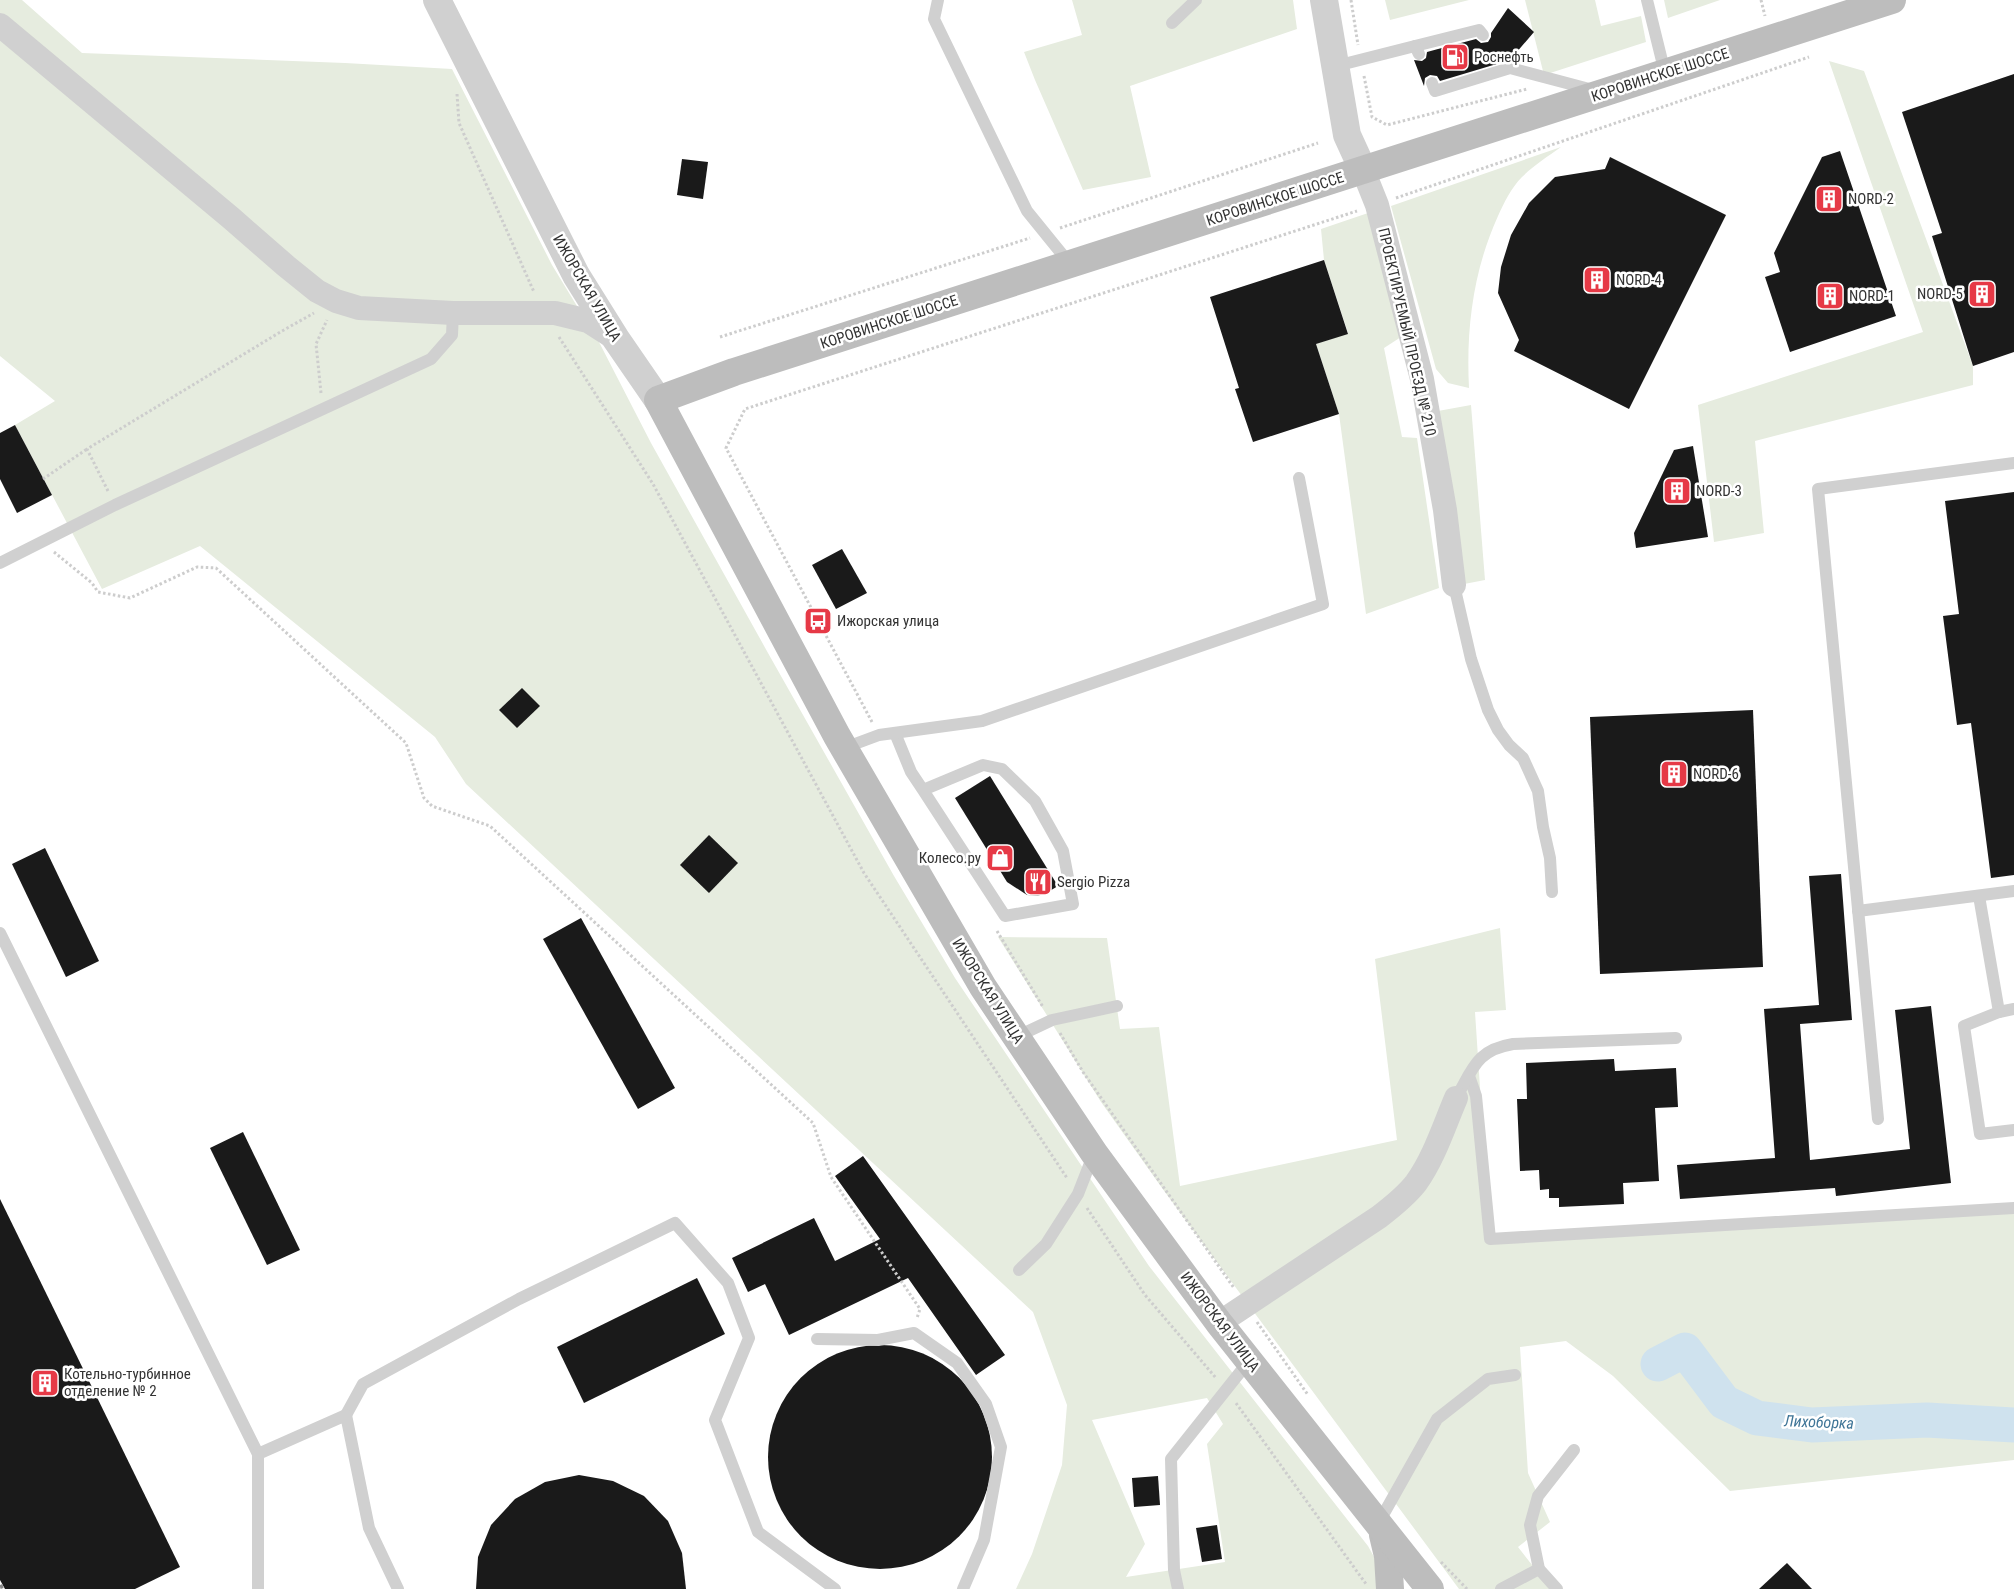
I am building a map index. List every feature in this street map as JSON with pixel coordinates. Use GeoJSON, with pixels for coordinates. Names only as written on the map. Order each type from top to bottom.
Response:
{"type":"FeatureCollection","features":[{"type":"Feature","properties":{"kind":"main road","name":"КОРОВИНСКОЕ ШОССЕ"},"geometry":{"type":"LineString","coordinates":[[658,400],[734,372],[1892,0]]}},
{"type":"Feature","properties":{"kind":"main road","name":"ИЖОРСКАЯ УЛИЦА"},"geometry":{"type":"LineString","coordinates":[[658,400],[844,748],[983,987],[1094,1153],[1219,1323],[1430,1589]]}},
{"type":"Feature","properties":{"kind":"main road"},"geometry":{"type":"LineString","coordinates":[[1378,1524],[1385,1540],[1388,1556],[1390,1589]]}},
{"type":"Feature","properties":{"kind":"street","name":"ИЖОРСКАЯ УЛИЦА"},"geometry":{"type":"LineString","coordinates":[[437,0],[576,275],[616,339],[658,400]]}},
{"type":"Feature","properties":{"kind":"street"},"geometry":{"type":"LineString","coordinates":[[1324,0],[1347,135],[1363,170]]}},
{"type":"Feature","properties":{"kind":"street"},"geometry":{"type":"LineString","coordinates":[[0,25],[286,266],[317,291],[336,301],[359,308],[453,314],[555,313],[588,322],[616,339]]}},
{"type":"Feature","properties":{"kind":"street","name":"ПРОЕКТИРУЕМЫЙ ПРОЕЗД № 210"},"geometry":{"type":"LineString","coordinates":[[1363,170],[1378,205],[1422,379],[1445,510],[1454,586]]}},
{"type":"Feature","properties":{"kind":"street"},"geometry":{"type":"LineString","coordinates":[[1219,1323],[1379,1217],[1399,1201],[1415,1183],[1427,1165],[1456,1098]]}},
{"type":"Feature","properties":{"kind":"lane"},"geometry":{"type":"LineString","coordinates":[[938,0],[934,19],[1027,211],[1070,264]]}},
{"type":"Feature","properties":{"kind":"lane"},"geometry":{"type":"LineString","coordinates":[[1172,24],[1196,0]]}},
{"type":"Feature","properties":{"kind":"lane"},"geometry":{"type":"LineString","coordinates":[[1647,0],[1665,73]]}},
{"type":"Feature","properties":{"kind":"lane"},"geometry":{"type":"LineString","coordinates":[[1336,66],[1417,50],[1479,30],[1483,35]]}},
{"type":"Feature","properties":{"kind":"lane"},"geometry":{"type":"LineString","coordinates":[[1432,83],[1435,91],[1507,65],[1603,93]]}},
{"type":"Feature","properties":{"kind":"lane"},"geometry":{"type":"LineString","coordinates":[[0,563],[114,505],[431,359],[452,335],[453,314]]}},
{"type":"Feature","properties":{"kind":"lane"},"geometry":{"type":"LineString","coordinates":[[1878,1119],[1818,489],[2014,463]]}},
{"type":"Feature","properties":{"kind":"lane"},"geometry":{"type":"LineString","coordinates":[[844,748],[879,735],[982,721],[1323,604],[1299,478]]}},
{"type":"Feature","properties":{"kind":"lane"},"geometry":{"type":"LineString","coordinates":[[1454,586],[1471,659],[1488,710],[1498,730],[1509,745],[1523,758],[1538,791],[1550,858],[1552,892]]}},
{"type":"Feature","properties":{"kind":"lane"},"geometry":{"type":"LineString","coordinates":[[895,732],[912,772],[923,790],[1005,916],[1073,904],[1063,851],[1035,802],[1002,769],[983,765],[923,790]]}},
{"type":"Feature","properties":{"kind":"lane"},"geometry":{"type":"LineString","coordinates":[[1858,911],[2014,891]]}},
{"type":"Feature","properties":{"kind":"lane"},"geometry":{"type":"LineString","coordinates":[[1979,896],[1999,1012]]}},
{"type":"Feature","properties":{"kind":"lane"},"geometry":{"type":"LineString","coordinates":[[0,933],[258,1454],[258,1589]]}},
{"type":"Feature","properties":{"kind":"lane"},"geometry":{"type":"LineString","coordinates":[[1016,1037],[1052,1020],[1117,1006]]}},
{"type":"Feature","properties":{"kind":"lane"},"geometry":{"type":"LineString","coordinates":[[2014,1009],[1999,1012],[1964,1026],[1980,1134],[2014,1130]]}},
{"type":"Feature","properties":{"kind":"lane"},"geometry":{"type":"LineString","coordinates":[[1456,1098],[1483,1056],[1497,1047],[1513,1044],[1676,1038]]}},
{"type":"Feature","properties":{"kind":"lane"},"geometry":{"type":"LineString","coordinates":[[1469,1076],[1476,1096],[1490,1239],[2014,1208]]}},
{"type":"Feature","properties":{"kind":"lane"},"geometry":{"type":"LineString","coordinates":[[1019,1270],[1046,1244],[1078,1194],[1094,1153]]}},
{"type":"Feature","properties":{"kind":"lane"},"geometry":{"type":"LineString","coordinates":[[258,1454],[346,1414],[363,1384],[519,1298],[675,1223],[728,1284],[749,1338],[715,1420],[758,1532],[835,1589]]}},
{"type":"Feature","properties":{"kind":"lane"},"geometry":{"type":"LineString","coordinates":[[817,1339],[878,1340],[914,1333],[957,1363],[986,1404],[1001,1447],[984,1540],[963,1589]]}},
{"type":"Feature","properties":{"kind":"lane"},"geometry":{"type":"LineString","coordinates":[[1178,1589],[1174,1570],[1171,1459],[1250,1361]]}},
{"type":"Feature","properties":{"kind":"lane"},"geometry":{"type":"LineString","coordinates":[[1378,1524],[1437,1419],[1488,1379],[1515,1375]]}},
{"type":"Feature","properties":{"kind":"lane"},"geometry":{"type":"LineString","coordinates":[[346,1414],[369,1528],[398,1589]]}},
{"type":"Feature","properties":{"kind":"lane"},"geometry":{"type":"LineString","coordinates":[[1557,1589],[1539,1569],[1530,1525],[1538,1496],[1574,1450]]}},
{"type":"Feature","properties":{"kind":"lane"},"geometry":{"type":"LineString","coordinates":[[1501,1589],[1539,1569]]}},
{"type":"Feature","properties":{"kind":"path"},"geometry":{"type":"LineString","coordinates":[[1761,0],[1765,16]]}},
{"type":"Feature","properties":{"kind":"path"},"geometry":{"type":"LineString","coordinates":[[457,88],[459,123],[544,313],[653,484]]}},
{"type":"Feature","properties":{"kind":"path"},"geometry":{"type":"LineString","coordinates":[[720,337],[1046,233],[1318,143]]}},
{"type":"Feature","properties":{"kind":"path"},"geometry":{"type":"LineString","coordinates":[[323,409],[316,344],[336,301]]}},
{"type":"Feature","properties":{"kind":"path"},"geometry":{"type":"LineString","coordinates":[[44,479],[87,449],[282,330],[336,301]]}},
{"type":"Feature","properties":{"kind":"path"},"geometry":{"type":"LineString","coordinates":[[87,449],[114,505]]}},
{"type":"Feature","properties":{"kind":"path"},"geometry":{"type":"LineString","coordinates":[[42,542],[92,583],[98,592],[130,598],[196,567],[216,568],[406,743],[424,798],[432,806],[490,826],[813,1122],[832,1177],[920,1308],[914,1333]]}},
{"type":"Feature","properties":{"kind":"shaded area"},"geometry":{"type":"Polygon","coordinates":[[[0,0],[22,0],[82,53],[452,69],[552,265],[600,344],[651,443],[894,876],[955,978],[1149,1266],[1368,1546],[1379,1566],[1383,1589],[1016,1589],[1032,1554],[1062,1465],[1067,1405],[1033,1312],[466,784],[435,737],[200,546],[102,589],[15,425],[55,401],[0,356],[0,0]],[[1207,1398],[1092,1420],[1145,1544],[1126,1577],[1225,1562],[1207,1444],[1223,1424],[1207,1398]]]}},
{"type":"Feature","properties":{"kind":"shaded area"},"geometry":{"type":"Polygon","coordinates":[[[1072,0],[1293,0],[1297,29],[1130,86],[1151,177],[1083,190],[1024,52],[1082,35],[1072,0]]]}},
{"type":"Feature","properties":{"kind":"shaded area"},"geometry":{"type":"Polygon","coordinates":[[[1385,0],[1469,0],[1390,20],[1385,0]]]}},
{"type":"Feature","properties":{"kind":"shaded area"},"geometry":{"type":"Polygon","coordinates":[[[1525,0],[1595,0],[1601,26],[1641,16],[1646,42],[1544,75],[1525,0]]]}},
{"type":"Feature","properties":{"kind":"shaded area"},"geometry":{"type":"Polygon","coordinates":[[[1664,0],[1720,0],[1668,18],[1664,0]]]}},
{"type":"Feature","properties":{"kind":"shaded area"},"geometry":{"type":"Polygon","coordinates":[[[1829,61],[1864,71],[1973,366],[1973,385],[1755,441],[1764,533],[1714,542],[1698,405],[1923,332],[1829,61]]]}},
{"type":"Feature","properties":{"kind":"shaded area"},"geometry":{"type":"Polygon","coordinates":[[[1561,147],[1535,165],[1518,181],[1500,211],[1482,258],[1473,300],[1468,366],[1469,388],[1448,383],[1436,369],[1391,206],[1561,147]]]}},
{"type":"Feature","properties":{"kind":"shaded area"},"geometry":{"type":"Polygon","coordinates":[[[1371,212],[1401,337],[1384,348],[1402,437],[1417,438],[1439,588],[1366,614],[1339,414],[1316,344],[1348,333],[1324,260],[1321,229],[1371,212]]]}},
{"type":"Feature","properties":{"kind":"shaded area"},"geometry":{"type":"Polygon","coordinates":[[[1471,405],[1485,580],[1459,585],[1438,411],[1471,405]]]}},
{"type":"Feature","properties":{"kind":"shaded area"},"geometry":{"type":"Polygon","coordinates":[[[1500,928],[1506,1010],[1475,1012],[1490,1239],[2014,1208],[2014,1460],[1730,1491],[1613,1376],[1566,1341],[1520,1347],[1528,1473],[1550,1522],[1518,1547],[1551,1589],[1459,1589],[1162,1188],[1101,1102],[998,937],[1107,938],[1120,1029],[1159,1027],[1180,1186],[1397,1140],[1375,959],[1500,928]]]}},
{"type":"Feature","properties":{"kind":"building"},"geometry":{"type":"Polygon","coordinates":[[[1508,8],[1534,32],[1510,60],[1440,81],[1437,76],[1430,75],[1425,78],[1424,86],[1414,60],[1422,61],[1426,58],[1427,52],[1476,39],[1481,43],[1488,42],[1491,33],[1508,8]]]}},
{"type":"Feature","properties":{"kind":"building"},"geometry":{"type":"Polygon","coordinates":[[[2014,74],[2014,352],[1973,366],[1932,236],[1942,233],[1902,112],[2014,74]]]}},
{"type":"Feature","properties":{"kind":"building"},"geometry":{"type":"Polygon","coordinates":[[[1840,151],[1896,316],[1790,352],[1765,277],[1780,272],[1774,253],[1822,157],[1840,151]]]}},
{"type":"Feature","properties":{"kind":"building","name":"NORD-4"},"geometry":{"type":"Polygon","coordinates":[[[1610,157],[1726,215],[1629,409],[1514,351],[1519,340],[1498,293],[1501,267],[1511,235],[1529,203],[1555,177],[1605,169],[1610,157]]]}},
{"type":"Feature","properties":{"kind":"building"},"geometry":{"type":"Polygon","coordinates":[[[682,159],[708,162],[703,199],[677,195],[682,159]]]}},
{"type":"Feature","properties":{"kind":"building"},"geometry":{"type":"Polygon","coordinates":[[[1324,260],[1348,334],[1316,344],[1339,414],[1253,442],[1235,389],[1239,388],[1210,297],[1324,260]]]}},
{"type":"Feature","properties":{"kind":"building"},"geometry":{"type":"Polygon","coordinates":[[[15,425],[52,495],[17,513],[0,479],[0,433],[15,425]]]}},
{"type":"Feature","properties":{"kind":"building","name":"NORD-3"},"geometry":{"type":"Polygon","coordinates":[[[1693,446],[1708,537],[1636,548],[1634,533],[1674,450],[1693,446]]]}},
{"type":"Feature","properties":{"kind":"building"},"geometry":{"type":"Polygon","coordinates":[[[2014,492],[2014,875],[1991,878],[1971,723],[1957,725],[1943,616],[1959,614],[1945,501],[2014,492]]]}},
{"type":"Feature","properties":{"kind":"building"},"geometry":{"type":"Polygon","coordinates":[[[842,549],[867,593],[836,609],[812,565],[842,549]]]}},
{"type":"Feature","properties":{"kind":"building"},"geometry":{"type":"Polygon","coordinates":[[[522,688],[540,706],[517,728],[499,710],[522,688]]]}},
{"type":"Feature","properties":{"kind":"building"},"geometry":{"type":"Polygon","coordinates":[[[1753,710],[1763,967],[1600,974],[1590,717],[1753,710]]]}},
{"type":"Feature","properties":{"kind":"building"},"geometry":{"type":"Polygon","coordinates":[[[990,776],[1058,886],[1048,892],[1038,896],[1027,895],[1007,882],[955,798],[990,776]]]}},
{"type":"Feature","properties":{"kind":"building"},"geometry":{"type":"Polygon","coordinates":[[[709,835],[738,863],[709,893],[680,865],[709,835]]]}},
{"type":"Feature","properties":{"kind":"building"},"geometry":{"type":"Polygon","coordinates":[[[45,848],[99,961],[66,977],[12,864],[45,848]]]}},
{"type":"Feature","properties":{"kind":"building"},"geometry":{"type":"Polygon","coordinates":[[[1841,874],[1852,1020],[1800,1024],[1810,1160],[1910,1149],[1895,1010],[1931,1006],[1951,1183],[1836,1196],[1835,1188],[1680,1199],[1677,1165],[1775,1158],[1764,1009],[1819,1005],[1809,876],[1841,874]]]}},
{"type":"Feature","properties":{"kind":"building"},"geometry":{"type":"Polygon","coordinates":[[[581,918],[675,1088],[638,1109],[543,939],[581,918]]]}},
{"type":"Feature","properties":{"kind":"building"},"geometry":{"type":"Polygon","coordinates":[[[1614,1059],[1615,1071],[1676,1068],[1678,1107],[1655,1108],[1659,1181],[1623,1183],[1624,1204],[1559,1207],[1559,1198],[1549,1198],[1549,1189],[1540,1190],[1539,1170],[1520,1171],[1517,1099],[1527,1099],[1526,1063],[1614,1059]]]}},
{"type":"Feature","properties":{"kind":"building"},"geometry":{"type":"Polygon","coordinates":[[[243,1132],[300,1250],[267,1265],[210,1148],[243,1132]]]}},
{"type":"Feature","properties":{"kind":"building"},"geometry":{"type":"Polygon","coordinates":[[[863,1156],[1005,1355],[976,1375],[908,1278],[789,1335],[765,1284],[748,1292],[732,1258],[814,1218],[835,1261],[880,1239],[835,1176],[863,1156]]]}},
{"type":"Feature","properties":{"kind":"building","name":"Котельно-турбинное отделение № 2"},"geometry":{"type":"Polygon","coordinates":[[[0,1199],[180,1567],[135,1589],[5,1589],[0,1580],[0,1199]]]}},
{"type":"Feature","properties":{"kind":"building"},"geometry":{"type":"Polygon","coordinates":[[[697,1278],[725,1334],[584,1403],[557,1347],[697,1278]]]}},
{"type":"Feature","properties":{"kind":"building"},"geometry":{"type":"Polygon","coordinates":[[[880,1345],[902,1347],[923,1354],[942,1364],[959,1378],[973,1395],[983,1414],[990,1435],[992,1457],[990,1479],[983,1500],[973,1519],[959,1536],[942,1550],[923,1560],[902,1567],[880,1569],[858,1567],[837,1560],[818,1550],[801,1536],[787,1519],[777,1500],[770,1479],[768,1457],[770,1435],[777,1414],[787,1395],[801,1378],[818,1364],[837,1354],[858,1347],[880,1345]]]}},
{"type":"Feature","properties":{"kind":"building"},"geometry":{"type":"Polygon","coordinates":[[[579,1475],[613,1481],[644,1496],[668,1521],[682,1553],[686,1589],[476,1589],[478,1557],[491,1525],[515,1499],[545,1482],[579,1475]]]}},
{"type":"Feature","properties":{"kind":"building"},"geometry":{"type":"Polygon","coordinates":[[[1158,1476],[1160,1505],[1134,1507],[1132,1478],[1158,1476]]]}},
{"type":"Feature","properties":{"kind":"building"},"geometry":{"type":"Polygon","coordinates":[[[1217,1525],[1222,1559],[1202,1562],[1196,1528],[1217,1525]]]}},
{"type":"Feature","properties":{"kind":"building"},"geometry":{"type":"Polygon","coordinates":[[[1787,1563],[1812,1589],[1759,1589],[1787,1563]]]}},
{"type":"Feature","properties":{"kind":"waterway","name":"Лихоборка"},"geometry":{"type":"LineString","coordinates":[[1658,1364],[1685,1350],[1724,1402],[1757,1418],[1812,1425],[1927,1420],[2014,1425]]}},
{"type":"Feature","properties":{"kind":"place","name":"Роснефть"},"geometry":{"type":"Point","coordinates":[1455,57]}},
{"type":"Feature","properties":{"kind":"place","name":"NORD-2"},"geometry":{"type":"Point","coordinates":[1829,199]}},
{"type":"Feature","properties":{"kind":"place","name":"NORD-4"},"geometry":{"type":"Point","coordinates":[1597,280]}},
{"type":"Feature","properties":{"kind":"place","name":"NORD-5"},"geometry":{"type":"Point","coordinates":[1982,294]}},
{"type":"Feature","properties":{"kind":"place","name":"NORD-1"},"geometry":{"type":"Point","coordinates":[1830,296]}},
{"type":"Feature","properties":{"kind":"place","name":"NORD-3"},"geometry":{"type":"Point","coordinates":[1677,491]}},
{"type":"Feature","properties":{"kind":"place","name":"Ижорская улица"},"geometry":{"type":"Point","coordinates":[818,621]}},
{"type":"Feature","properties":{"kind":"place","name":"NORD-6"},"geometry":{"type":"Point","coordinates":[1674,774]}},
{"type":"Feature","properties":{"kind":"place","name":"Колесо.ру"},"geometry":{"type":"Point","coordinates":[1000,858]}},
{"type":"Feature","properties":{"kind":"place","name":"Sergio Pizza"},"geometry":{"type":"Point","coordinates":[1038,882]}},
{"type":"Feature","properties":{"kind":"place","name":"Котельно-турбинное отделение № 2"},"geometry":{"type":"Point","coordinates":[45,1383]}}]}
